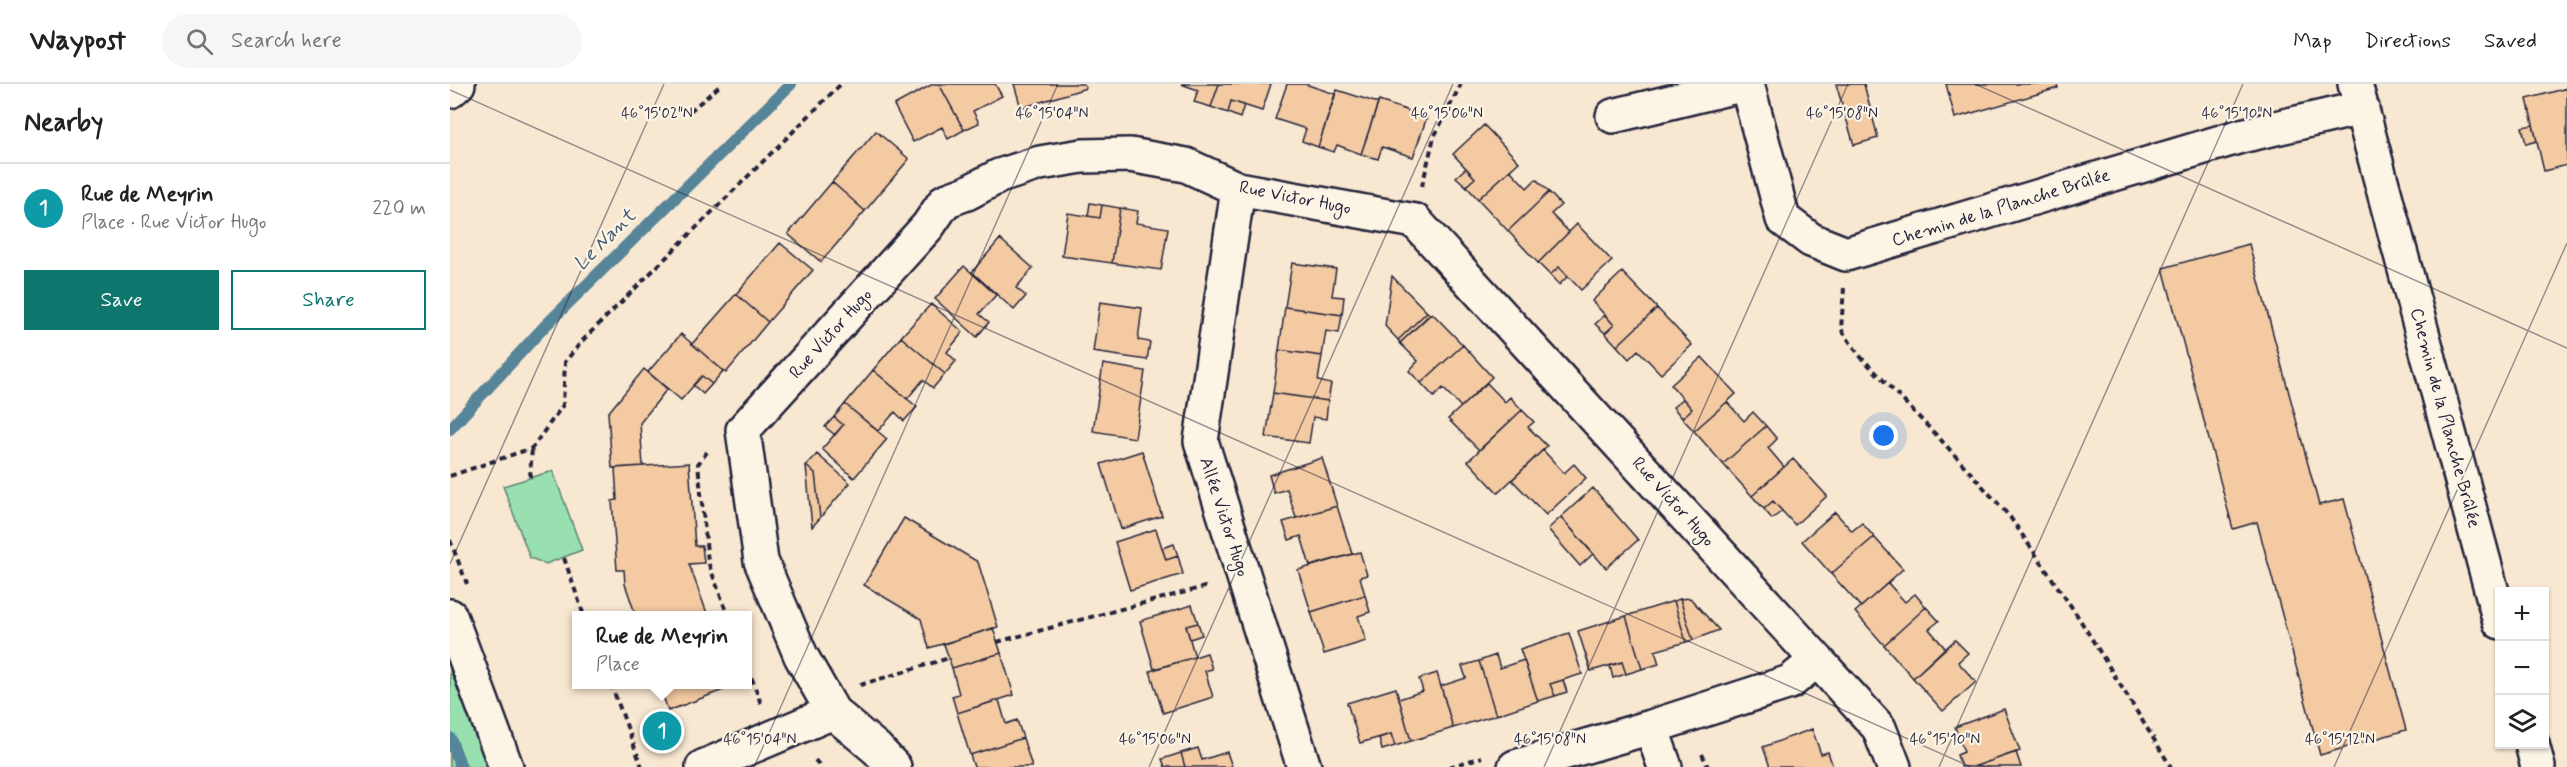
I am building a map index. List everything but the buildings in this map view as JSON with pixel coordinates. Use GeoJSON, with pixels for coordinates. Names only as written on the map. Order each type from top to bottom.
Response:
{"type":"FeatureCollection","features":[{"type":"Feature","properties":{"kind":"street"},"geometry":{"type":"LineString","coordinates":[[450,90],[458,84]]}},
{"type":"Feature","properties":{"kind":"street"},"geometry":{"type":"LineString","coordinates":[[1613,116],[1746,84],[1783,219],[1811,240],[1846,254]]}},
{"type":"Feature","properties":{"kind":"street","name":"Chemin de la Planche Brûlée"},"geometry":{"type":"LineString","coordinates":[[1846,254],[2241,136],[2359,96],[2495,607]]}},
{"type":"Feature","properties":{"kind":"street","name":"Rue Victor Hugo"},"geometry":{"type":"LineString","coordinates":[[894,767],[877,749],[833,712],[801,656],[761,561],[743,430],[928,226],[945,201],[967,193],[999,176],[1040,164],[1082,156],[1130,156],[1186,165],[1238,189],[1415,221],[1878,728],[1894,767]]}},
{"type":"Feature","properties":{"kind":"street","name":"Allée Victor Hugo"},"geometry":{"type":"LineString","coordinates":[[1238,189],[1201,441],[1304,767]]}},
{"type":"Feature","properties":{"kind":"street"},"geometry":{"type":"LineString","coordinates":[[450,616],[506,767]]}},
{"type":"Feature","properties":{"kind":"street"},"geometry":{"type":"LineString","coordinates":[[1504,760],[1651,727],[1790,682],[1817,660]]}},
{"type":"Feature","properties":{"kind":"street"},"geometry":{"type":"LineString","coordinates":[[703,767],[833,712]]}},
{"type":"Feature","properties":{"kind":"street"},"geometry":{"type":"LineString","coordinates":[[1651,727],[1665,767]]}},
{"type":"Feature","properties":{"kind":"path"},"geometry":{"type":"LineString","coordinates":[[690,111],[722,84]]}},
{"type":"Feature","properties":{"kind":"path"},"geometry":{"type":"LineString","coordinates":[[450,476],[531,448],[563,405],[565,362],[582,341],[841,84]]}},
{"type":"Feature","properties":{"kind":"path"},"geometry":{"type":"LineString","coordinates":[[1415,221],[1434,137],[1461,84]]}},
{"type":"Feature","properties":{"kind":"path"},"geometry":{"type":"LineString","coordinates":[[1846,254],[1841,329],[1859,355],[1942,441],[2010,517],[2077,615],[2171,767]]}},
{"type":"Feature","properties":{"kind":"path"},"geometry":{"type":"LineString","coordinates":[[711,447],[698,465],[708,562],[726,611]]}},
{"type":"Feature","properties":{"kind":"path"},"geometry":{"type":"LineString","coordinates":[[530,477],[531,448]]}},
{"type":"Feature","properties":{"kind":"path"},"geometry":{"type":"LineString","coordinates":[[564,558],[583,611]]}},
{"type":"Feature","properties":{"kind":"path"},"geometry":{"type":"LineString","coordinates":[[997,642],[1212,585]]}},
{"type":"Feature","properties":{"kind":"path"},"geometry":{"type":"LineString","coordinates":[[854,687],[949,658]]}},
{"type":"Feature","properties":{"kind":"path"},"geometry":{"type":"LineString","coordinates":[[613,689],[642,767]]}},
{"type":"Feature","properties":{"kind":"path"},"geometry":{"type":"LineString","coordinates":[[1449,767],[1504,760]]}},
{"type":"Feature","properties":{"kind":"green space"},"geometry":{"type":"Polygon","coordinates":[[[553,471],[582,550],[546,564],[530,558],[503,486],[553,471]]]}},
{"type":"Feature","properties":{"kind":"green space"},"geometry":{"type":"Polygon","coordinates":[[[450,654],[490,767],[450,767],[450,654]]]}},
{"type":"Feature","properties":{"kind":"waterway","name":"Le Nant"},"geometry":{"type":"LineString","coordinates":[[450,429],[544,327],[791,84]]}},
{"type":"Feature","properties":{"kind":"waterway","name":"Le Nant"},"geometry":{"type":"LineString","coordinates":[[450,738],[461,767]]}},
{"type":"Feature","properties":{"kind":"place","name":"Rue de Meyrin"},"geometry":{"type":"Point","coordinates":[662,731]}}]}
